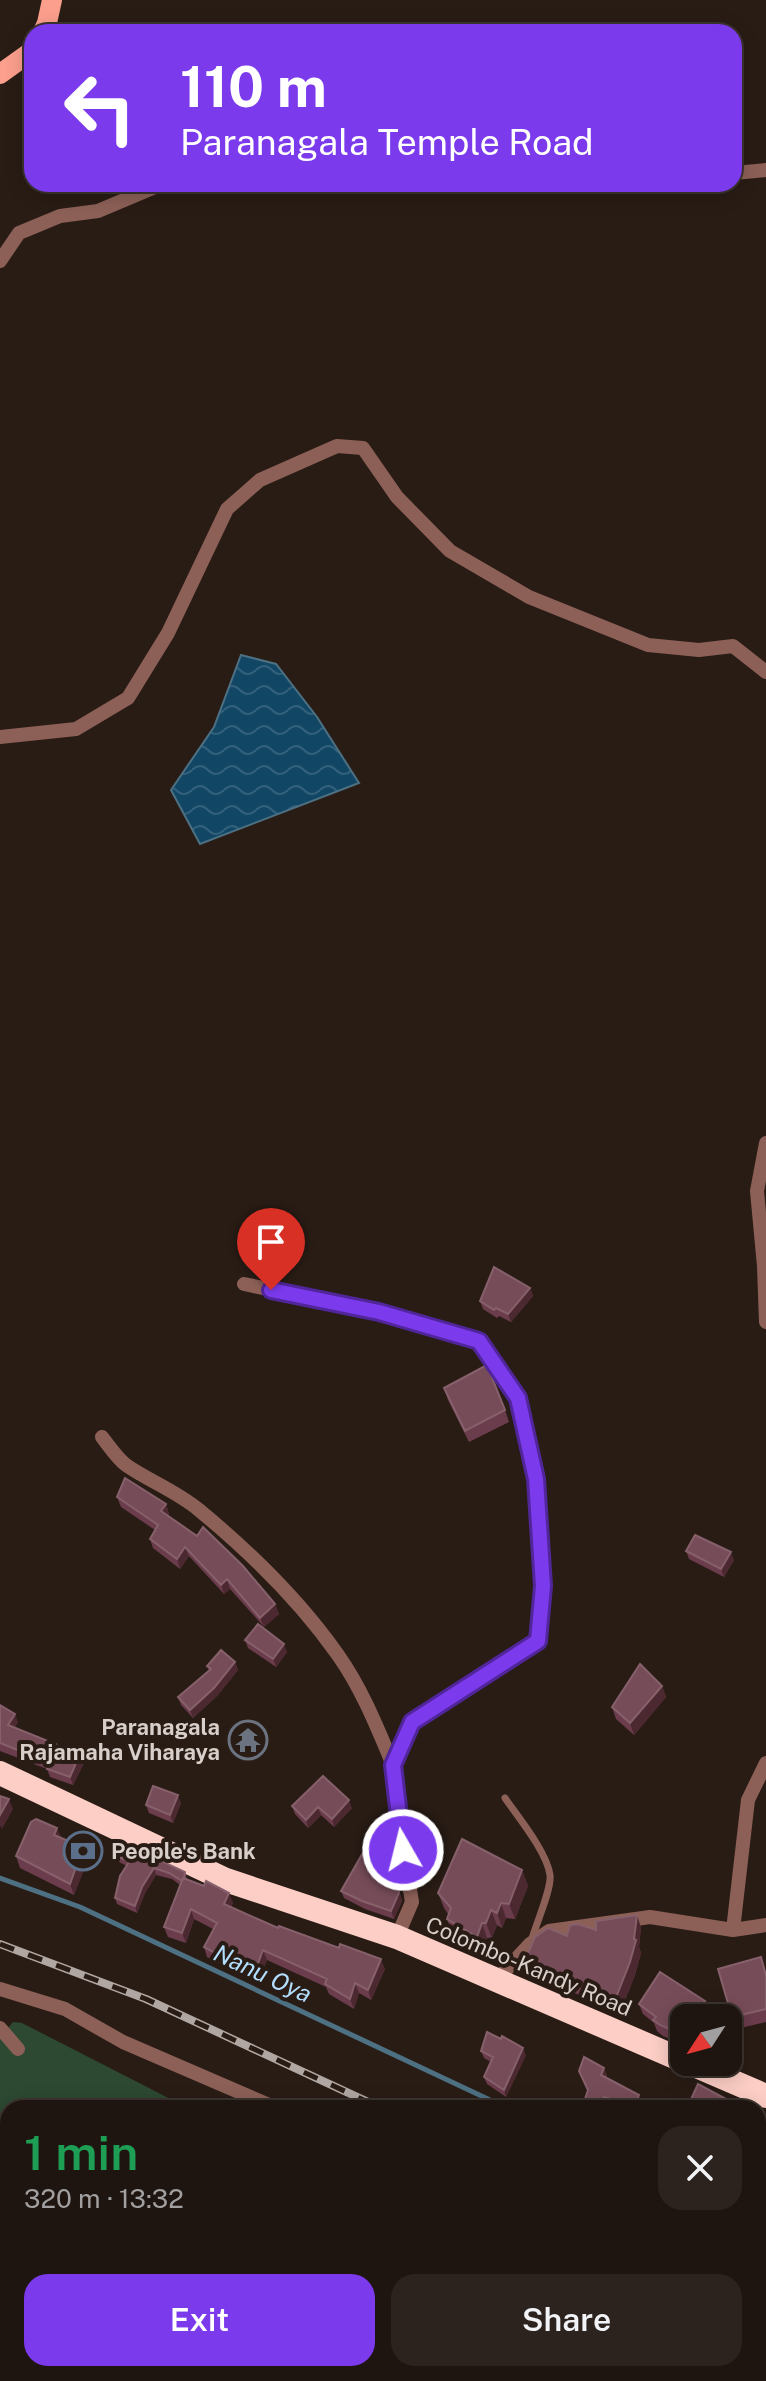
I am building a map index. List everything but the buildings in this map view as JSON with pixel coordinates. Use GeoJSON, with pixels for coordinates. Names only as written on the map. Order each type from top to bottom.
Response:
{"type":"FeatureCollection","features":[{"type":"Feature","properties":{"kind":"highway","name":"Colombo-Kandy Road"},"geometry":{"type":"LineString","coordinates":[[0,1773],[226,1880],[397,1937],[670,2054]]}},
{"type":"Feature","properties":{"kind":"highway","name":"Colombo-Kandy Road"},"geometry":{"type":"LineString","coordinates":[[720,2076],[766,2096]]}},
{"type":"Feature","properties":{"kind":"main road"},"geometry":{"type":"LineString","coordinates":[[47,24],[52,0]]}},
{"type":"Feature","properties":{"kind":"main road"},"geometry":{"type":"LineString","coordinates":[[0,74],[24,57]]}},
{"type":"Feature","properties":{"kind":"street"},"geometry":{"type":"LineString","coordinates":[[742,172],[766,170]]}},
{"type":"Feature","properties":{"kind":"street"},"geometry":{"type":"LineString","coordinates":[[0,261],[19,233],[60,216],[98,211],[143,192]]}},
{"type":"Feature","properties":{"kind":"street"},"geometry":{"type":"LineString","coordinates":[[0,737],[76,729],[128,698],[168,633],[227,509],[260,480],[337,446],[363,448],[397,497],[450,551],[529,597],[648,645],[699,650],[733,646],[766,672]]}},
{"type":"Feature","properties":{"kind":"street"},"geometry":{"type":"LineString","coordinates":[[766,1143],[757,1191],[766,1322]]}},
{"type":"Feature","properties":{"kind":"street"},"geometry":{"type":"LineString","coordinates":[[244,1284],[379,1312],[479,1341],[518,1398],[536,1479],[543,1586],[538,1641],[412,1722],[393,1765]]}},
{"type":"Feature","properties":{"kind":"street"},"geometry":{"type":"LineString","coordinates":[[102,1437],[124,1464],[159,1482],[197,1508],[263,1568],[308,1616],[339,1656],[360,1691],[393,1765],[412,1902],[397,1937]]}},
{"type":"Feature","properties":{"kind":"street"},"geometry":{"type":"LineString","coordinates":[[733,1930],[748,1800],[766,1763]]}},
{"type":"Feature","properties":{"kind":"street"},"geometry":{"type":"LineString","coordinates":[[496,1981],[530,1944],[549,1931],[650,1917],[733,1930],[766,1925]]}},
{"type":"Feature","properties":{"kind":"street"},"geometry":{"type":"LineString","coordinates":[[0,1989],[65,2009],[123,2042],[247,2100]]}},
{"type":"Feature","properties":{"kind":"street"},"geometry":{"type":"LineString","coordinates":[[0,2028],[18,2049]]}},
{"type":"Feature","properties":{"kind":"lane"},"geometry":{"type":"LineString","coordinates":[[505,1798],[527,1830],[550,1875],[530,1944]]}},
{"type":"Feature","properties":{"kind":"green space"},"geometry":{"type":"Polygon","coordinates":[[[13,2022],[22,2023],[172,2100],[0,2100],[0,2037],[13,2022]]]}},
{"type":"Feature","properties":{"kind":"water"},"geometry":{"type":"Polygon","coordinates":[[[241,655],[276,664],[317,717],[359,783],[200,844],[171,790],[214,727],[241,655]]]}},
{"type":"Feature","properties":{"kind":"waterway","name":"Nanu Oya"},"geometry":{"type":"LineString","coordinates":[[0,1878],[80,1907],[490,2100]]}},
{"type":"Feature","properties":{"kind":"railway"},"geometry":{"type":"LineString","coordinates":[[0,1944],[146,1999],[364,2100]]}},
{"type":"Feature","properties":{"kind":"place","name":"Paranagala Rajamaha Viharaya"},"geometry":{"type":"Point","coordinates":[248,1740]}},
{"type":"Feature","properties":{"kind":"place","name":"People's Bank"},"geometry":{"type":"Point","coordinates":[83,1851]}},
{"type":"Feature","properties":{"kind":"route"},"geometry":{"type":"LineString","coordinates":[[271,1290],[379,1312],[479,1341],[518,1398],[536,1479],[543,1586],[538,1641],[412,1722],[393,1765],[403,1850]]}}]}
